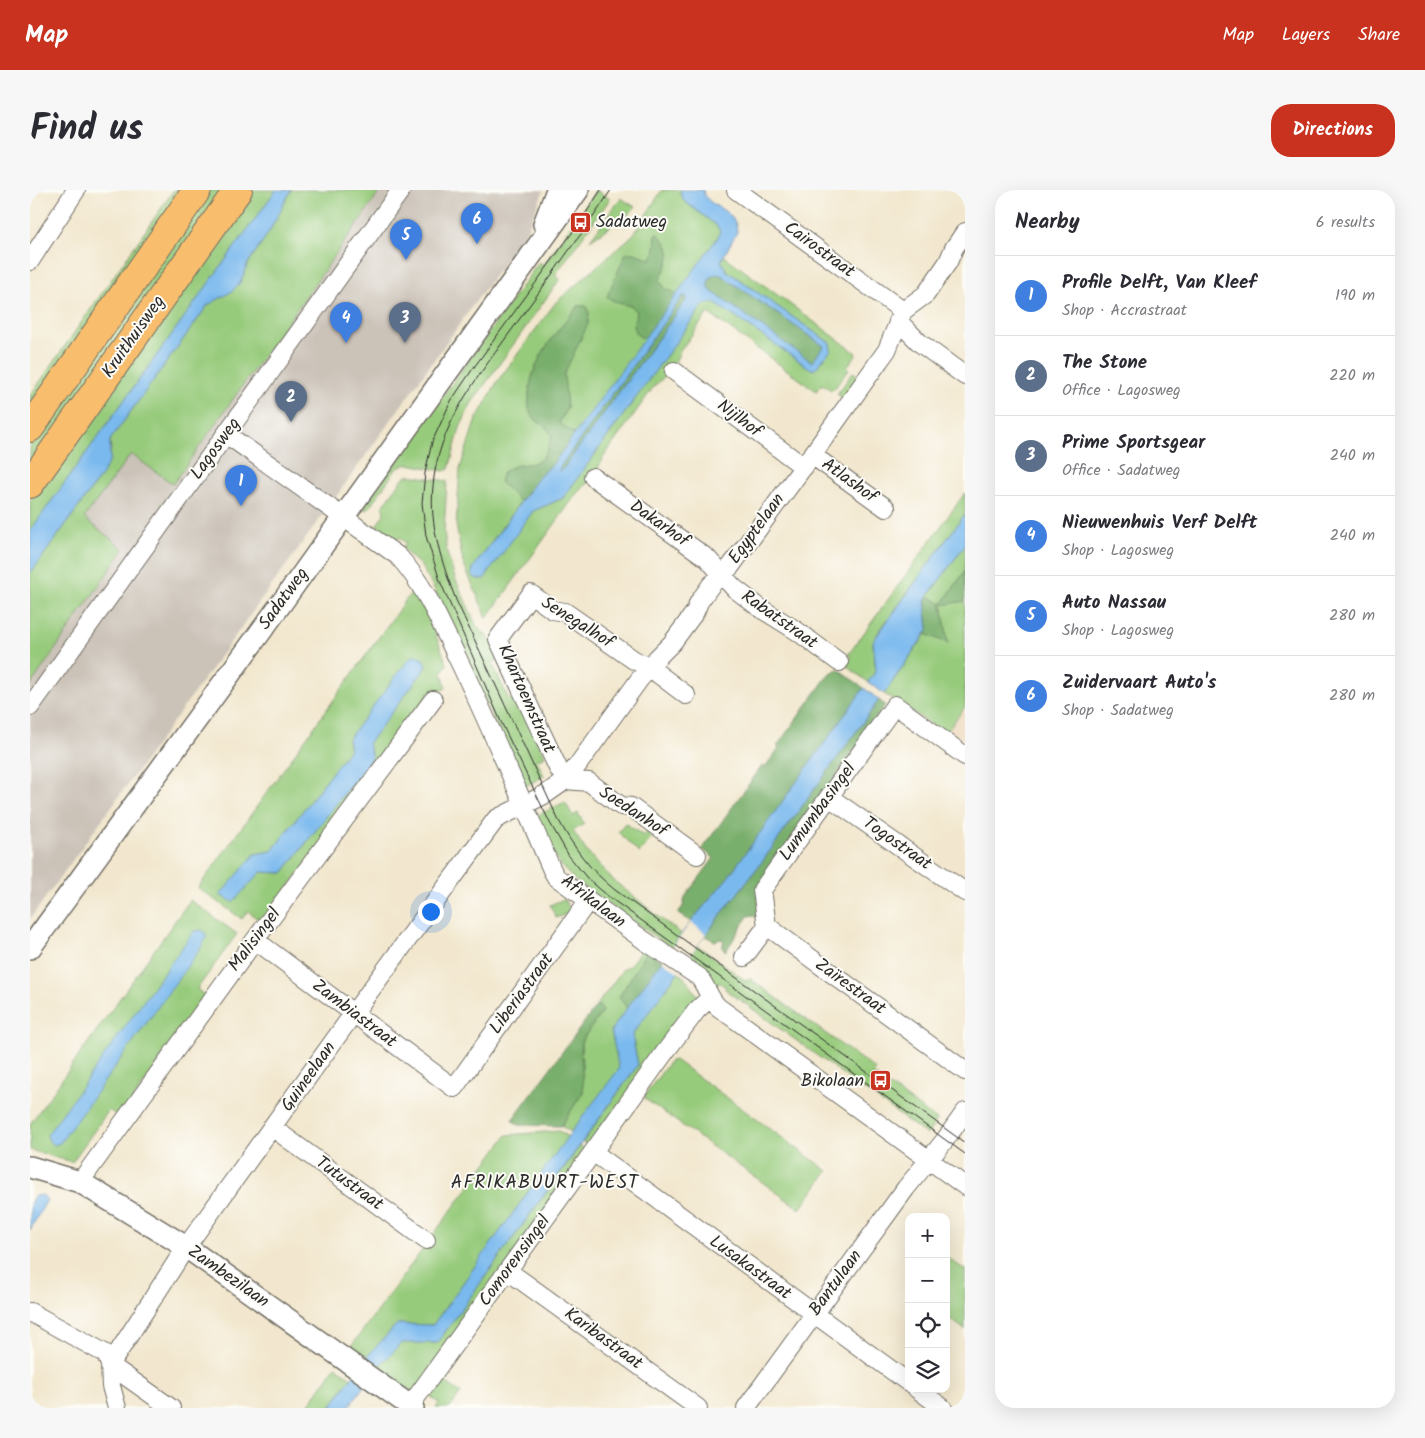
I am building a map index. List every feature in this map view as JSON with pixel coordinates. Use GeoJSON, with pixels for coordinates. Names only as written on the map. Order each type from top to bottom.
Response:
{"type":"FeatureCollection","features":[{"type":"Feature","properties":{"kind":"main road","name":"Kruithuisweg"},"geometry":{"type":"LineString","coordinates":[[30,428],[197,190]]}},
{"type":"Feature","properties":{"kind":"main road","name":"Kruithuisweg"},"geometry":{"type":"LineString","coordinates":[[30,484],[238,190]]}},
{"type":"Feature","properties":{"kind":"street"},"geometry":{"type":"LineString","coordinates":[[30,261],[76,190]]}},
{"type":"Feature","properties":{"kind":"street","name":"Lagosweg"},"geometry":{"type":"LineString","coordinates":[[30,707],[401,190]]}},
{"type":"Feature","properties":{"kind":"street","name":"Sadatweg"},"geometry":{"type":"LineString","coordinates":[[536,248],[557,190]]}},
{"type":"Feature","properties":{"kind":"street","name":"Sadatweg"},"geometry":{"type":"LineString","coordinates":[[30,948],[578,190]]}},
{"type":"Feature","properties":{"kind":"street","name":"Cairostraat"},"geometry":{"type":"LineString","coordinates":[[736,190],[901,316],[920,343],[965,376]]}},
{"type":"Feature","properties":{"kind":"street"},"geometry":{"type":"LineString","coordinates":[[901,316],[926,294],[965,233]]}},
{"type":"Feature","properties":{"kind":"street","name":"Egyptelaan"},"geometry":{"type":"LineString","coordinates":[[524,805],[546,794],[566,780],[649,667],[672,643],[695,612],[699,602],[711,585],[731,566],[887,350],[901,316]]}},
{"type":"Feature","properties":{"kind":"street","name":"Nijlhof"},"geometry":{"type":"LineString","coordinates":[[674,371],[808,461]]}},
{"type":"Feature","properties":{"kind":"street","name":"Afrikalaan"},"geometry":{"type":"LineString","coordinates":[[226,434],[398,556],[417,579],[427,595],[468,680],[556,877],[698,977],[704,984],[710,998],[718,1007],[965,1186]]}},
{"type":"Feature","properties":{"kind":"street","name":"Atlashof"},"geometry":{"type":"LineString","coordinates":[[808,461],[886,508]]}},
{"type":"Feature","properties":{"kind":"street","name":"Dakarhof"},"geometry":{"type":"LineString","coordinates":[[593,477],[707,558],[722,575]]}},
{"type":"Feature","properties":{"kind":"street","name":"Rabatstraat"},"geometry":{"type":"LineString","coordinates":[[722,575],[734,588],[760,608],[797,631],[839,662]]}},
{"type":"Feature","properties":{"kind":"street","name":"Senegalhof"},"geometry":{"type":"LineString","coordinates":[[531,594],[553,610],[565,612],[634,660],[649,667],[686,695]]}},
{"type":"Feature","properties":{"kind":"street","name":"Khartoemstraat"},"geometry":{"type":"LineString","coordinates":[[531,594],[498,639],[558,768],[566,780]]}},
{"type":"Feature","properties":{"kind":"street","name":"Malisingel"},"geometry":{"type":"LineString","coordinates":[[80,1182],[255,940],[433,700]]}},
{"type":"Feature","properties":{"kind":"street","name":"Lumumbasingel"},"geometry":{"type":"LineString","coordinates":[[767,926],[762,890],[895,705],[965,756]]}},
{"type":"Feature","properties":{"kind":"street","name":"Soedanhof"},"geometry":{"type":"LineString","coordinates":[[566,780],[589,782],[621,806],[631,807],[697,854]]}},
{"type":"Feature","properties":{"kind":"street","name":"Togostraat"},"geometry":{"type":"LineString","coordinates":[[829,797],[965,892]]}},
{"type":"Feature","properties":{"kind":"street","name":"Guineelaan"},"geometry":{"type":"LineString","coordinates":[[110,1365],[186,1247],[496,819],[524,805]]}},
{"type":"Feature","properties":{"kind":"street","name":"Liberiastraat"},"geometry":{"type":"LineString","coordinates":[[454,1088],[588,900]]}},
{"type":"Feature","properties":{"kind":"street"},"geometry":{"type":"LineString","coordinates":[[744,957],[767,926]]}},
{"type":"Feature","properties":{"kind":"street","name":"Zaïrestraat"},"geometry":{"type":"LineString","coordinates":[[767,926],[965,1071]]}},
{"type":"Feature","properties":{"kind":"street","name":"Zambiastraat"},"geometry":{"type":"LineString","coordinates":[[255,940],[454,1088]]}},
{"type":"Feature","properties":{"kind":"street","name":"Comorensingel"},"geometry":{"type":"LineString","coordinates":[[412,1407],[593,1152],[697,1010],[710,998]]}},
{"type":"Feature","properties":{"kind":"street"},"geometry":{"type":"LineString","coordinates":[[928,1159],[945,1140],[965,1112]]}},
{"type":"Feature","properties":{"kind":"street","name":"Tutustraat"},"geometry":{"type":"LineString","coordinates":[[272,1128],[426,1240]]}},
{"type":"Feature","properties":{"kind":"street","name":"Lusakastraat"},"geometry":{"type":"LineString","coordinates":[[593,1152],[905,1380]]}},
{"type":"Feature","properties":{"kind":"street","name":"Bantulaan"},"geometry":{"type":"LineString","coordinates":[[746,1408],[928,1159]]}},
{"type":"Feature","properties":{"kind":"street","name":"Zambezilaan"},"geometry":{"type":"LineString","coordinates":[[30,1167],[80,1182],[186,1247],[412,1407]]}},
{"type":"Feature","properties":{"kind":"street","name":"Karibastraat"},"geometry":{"type":"LineString","coordinates":[[508,1271],[698,1408]]}},
{"type":"Feature","properties":{"kind":"street"},"geometry":{"type":"LineString","coordinates":[[30,1312],[106,1354],[110,1365],[111,1386],[117,1408]]}},
{"type":"Feature","properties":{"kind":"street"},"geometry":{"type":"LineString","coordinates":[[110,1365],[171,1408]]}},
{"type":"Feature","properties":{"kind":"street"},"geometry":{"type":"LineString","coordinates":[[922,1393],[943,1408]]}},
{"type":"Feature","properties":{"kind":"shaded area"},"geometry":{"type":"Polygon","coordinates":[[[381,190],[544,190],[527,230],[30,919],[30,686],[124,549],[83,519],[131,454],[174,484],[381,190]]]}},
{"type":"Feature","properties":{"kind":"shaded area"},"geometry":{"type":"Polygon","coordinates":[[[965,707],[965,743],[948,730],[965,707]]]}},
{"type":"Feature","properties":{"kind":"green space"},"geometry":{"type":"Polygon","coordinates":[[[174,190],[185,190],[30,410],[30,396],[174,190]]]}},
{"type":"Feature","properties":{"kind":"green space"},"geometry":{"type":"Polygon","coordinates":[[[207,190],[227,190],[30,472],[30,443],[207,190]]]}},
{"type":"Feature","properties":{"kind":"green space"},"geometry":{"type":"Polygon","coordinates":[[[251,190],[276,190],[30,531],[30,501],[251,190]]]}},
{"type":"Feature","properties":{"kind":"green space"},"geometry":{"type":"Polygon","coordinates":[[[291,190],[381,190],[173,484],[131,454],[84,518],[124,549],[30,686],[30,574],[103,473],[111,450],[110,440],[208,305],[240,283],[248,263],[269,232],[291,190]]]}},
{"type":"Feature","properties":{"kind":"green space"},"geometry":{"type":"Polygon","coordinates":[[[596,190],[610,199],[555,275],[560,279],[471,404],[460,428],[449,469],[444,471],[408,464],[397,468],[369,508],[365,510],[365,505],[539,262],[544,265],[596,190]]]}},
{"type":"Feature","properties":{"kind":"green space"},"geometry":{"type":"Polygon","coordinates":[[[662,190],[681,190],[680,194],[684,201],[716,225],[720,231],[718,237],[678,294],[666,289],[659,281],[669,256],[667,244],[663,239],[656,234],[655,250],[651,259],[634,253],[626,254],[607,297],[618,303],[632,305],[637,312],[634,324],[635,333],[645,340],[575,434],[559,423],[567,408],[565,393],[534,371],[530,386],[529,408],[535,419],[552,436],[548,449],[538,461],[512,467],[503,472],[500,482],[520,502],[473,568],[472,575],[477,579],[484,578],[533,511],[563,498],[703,305],[713,302],[811,369],[815,369],[831,350],[830,343],[727,271],[722,264],[723,255],[855,352],[856,355],[847,367],[849,369],[834,389],[831,390],[823,384],[816,391],[708,313],[680,351],[670,370],[655,385],[592,476],[578,492],[487,618],[463,563],[456,525],[460,469],[475,422],[497,382],[556,302],[633,235],[662,190]],[[578,306],[561,327],[545,349],[534,371],[575,318],[587,326],[589,313],[586,306],[578,306]]]}},
{"type":"Feature","properties":{"kind":"green space"},"geometry":{"type":"Polygon","coordinates":[[[621,198],[635,207],[629,214],[590,240],[621,198]]]}},
{"type":"Feature","properties":{"kind":"green space"},"geometry":{"type":"Polygon","coordinates":[[[656,233],[663,239],[669,250],[668,262],[659,281],[666,289],[678,294],[645,340],[635,333],[634,324],[637,312],[632,306],[618,303],[607,297],[626,253],[634,253],[651,259],[655,250],[656,233]]]}},
{"type":"Feature","properties":{"kind":"green space"},"geometry":{"type":"Polygon","coordinates":[[[717,274],[824,346],[812,363],[711,291],[708,281],[717,274]]]}},
{"type":"Feature","properties":{"kind":"green space"},"geometry":{"type":"Polygon","coordinates":[[[683,296],[687,296],[687,299],[559,472],[560,467],[683,296]]]}},
{"type":"Feature","properties":{"kind":"green space"},"geometry":{"type":"Polygon","coordinates":[[[578,306],[586,306],[589,313],[588,324],[564,374],[567,408],[559,423],[575,434],[553,464],[539,477],[520,502],[500,482],[503,472],[512,467],[538,461],[548,449],[552,436],[529,410],[530,386],[533,373],[545,349],[578,306]]]}},
{"type":"Feature","properties":{"kind":"green space"},"geometry":{"type":"Polygon","coordinates":[[[853,372],[861,378],[845,400],[837,394],[853,372]]]}},
{"type":"Feature","properties":{"kind":"green space"},"geometry":{"type":"Polygon","coordinates":[[[409,475],[447,481],[444,531],[447,553],[455,578],[476,625],[496,646],[502,658],[492,663],[509,700],[519,696],[545,756],[537,760],[544,776],[524,787],[434,588],[420,565],[402,548],[406,543],[399,537],[397,540],[376,526],[384,514],[383,506],[404,477],[409,475]]]}},
{"type":"Feature","properties":{"kind":"green space"},"geometry":{"type":"Polygon","coordinates":[[[965,493],[965,514],[875,637],[873,645],[876,671],[868,682],[848,667],[847,663],[851,657],[848,655],[965,493]]]}},
{"type":"Feature","properties":{"kind":"green space"},"geometry":{"type":"Polygon","coordinates":[[[965,545],[965,571],[942,604],[928,596],[965,545]]]}},
{"type":"Feature","properties":{"kind":"green space"},"geometry":{"type":"Polygon","coordinates":[[[965,571],[965,601],[942,605],[948,643],[926,634],[928,625],[926,601],[928,596],[942,604],[965,571]]]}},
{"type":"Feature","properties":{"kind":"green space"},"geometry":{"type":"Polygon","coordinates":[[[413,590],[426,610],[447,664],[442,673],[446,688],[430,696],[262,923],[248,911],[242,919],[198,888],[413,590]],[[423,659],[348,739],[350,749],[272,851],[255,854],[261,872],[283,873],[372,757],[368,744],[427,666],[423,659]]]}},
{"type":"Feature","properties":{"kind":"green space"},"geometry":{"type":"Polygon","coordinates":[[[965,601],[965,707],[945,734],[884,694],[926,634],[948,643],[942,604],[965,601]]]}},
{"type":"Feature","properties":{"kind":"green space"},"geometry":{"type":"Polygon","coordinates":[[[838,669],[864,688],[729,876],[691,922],[678,914],[683,906],[685,897],[714,858],[702,849],[762,766],[765,767],[779,748],[777,746],[829,674],[838,669]]]}},
{"type":"Feature","properties":{"kind":"green space"},"geometry":{"type":"Polygon","coordinates":[[[879,700],[885,705],[772,870],[761,920],[753,915],[748,916],[726,951],[722,948],[724,941],[721,939],[715,941],[705,936],[764,859],[879,700]]]}},
{"type":"Feature","properties":{"kind":"green space"},"geometry":{"type":"Polygon","coordinates":[[[565,802],[573,816],[578,813],[584,824],[573,831],[587,852],[612,879],[660,918],[746,981],[749,978],[876,1070],[873,1074],[937,1120],[927,1135],[725,989],[726,987],[719,982],[715,988],[701,969],[568,874],[548,843],[536,816],[565,802]]]}},
{"type":"Feature","properties":{"kind":"green space"},"geometry":{"type":"Polygon","coordinates":[[[625,823],[644,836],[650,828],[650,838],[639,853],[618,832],[625,823]]]}},
{"type":"Feature","properties":{"kind":"green space"},"geometry":{"type":"Polygon","coordinates":[[[564,899],[570,910],[567,914],[556,918],[550,905],[564,899]]]}},
{"type":"Feature","properties":{"kind":"green space"},"geometry":{"type":"Polygon","coordinates":[[[190,900],[237,934],[197,989],[205,996],[120,1118],[109,1110],[72,1162],[30,1150],[30,1124],[190,900]],[[202,930],[194,932],[48,1135],[202,930]]]}},
{"type":"Feature","properties":{"kind":"green space"},"geometry":{"type":"Polygon","coordinates":[[[643,948],[647,951],[619,997],[627,1008],[611,1030],[620,1069],[571,1132],[561,1126],[583,1092],[582,1040],[601,1008],[597,1005],[623,969],[629,966],[643,948]]]}},
{"type":"Feature","properties":{"kind":"green space"},"geometry":{"type":"Polygon","coordinates":[[[647,951],[662,961],[627,1008],[619,997],[647,951]]]}},
{"type":"Feature","properties":{"kind":"green space"},"geometry":{"type":"Polygon","coordinates":[[[678,972],[687,980],[699,998],[588,1146],[583,1142],[638,1065],[632,1035],[678,972]]]}},
{"type":"Feature","properties":{"kind":"green space"},"geometry":{"type":"Polygon","coordinates":[[[597,1005],[601,1008],[602,1012],[582,1040],[581,1045],[583,1092],[561,1126],[519,1125],[512,1120],[597,1005]]]}},
{"type":"Feature","properties":{"kind":"green space"},"geometry":{"type":"Polygon","coordinates":[[[675,1060],[828,1171],[800,1209],[645,1099],[645,1095],[670,1061],[675,1060]]]}},
{"type":"Feature","properties":{"kind":"green space"},"geometry":{"type":"Polygon","coordinates":[[[559,1131],[568,1137],[433,1325],[397,1324],[364,1360],[349,1349],[507,1135],[559,1131]]]}},
{"type":"Feature","properties":{"kind":"green space"},"geometry":{"type":"Polygon","coordinates":[[[580,1146],[588,1152],[415,1394],[377,1368],[402,1342],[437,1343],[580,1146]]]}},
{"type":"Feature","properties":{"kind":"green space"},"geometry":{"type":"Polygon","coordinates":[[[950,1259],[965,1270],[965,1330],[950,1319],[950,1259]]]}},
{"type":"Feature","properties":{"kind":"green space"},"geometry":{"type":"Polygon","coordinates":[[[336,1366],[351,1378],[330,1408],[306,1408],[336,1366]]]}},
{"type":"Feature","properties":{"kind":"green space"},"geometry":{"type":"Polygon","coordinates":[[[441,1379],[461,1393],[450,1408],[436,1408],[439,1403],[430,1396],[441,1379]]]}},
{"type":"Feature","properties":{"kind":"water"},"geometry":{"type":"Polygon","coordinates":[[[276,190],[291,190],[269,232],[248,263],[240,283],[231,292],[208,305],[110,440],[110,460],[103,473],[30,574],[30,531],[276,190]]]}},
{"type":"Feature","properties":{"kind":"water"},"geometry":{"type":"Polygon","coordinates":[[[681,190],[703,190],[705,196],[710,201],[732,218],[736,224],[737,232],[721,261],[727,271],[830,343],[831,350],[815,369],[811,369],[713,302],[703,305],[563,498],[533,511],[484,579],[477,579],[472,575],[473,568],[539,477],[553,464],[718,237],[720,231],[716,225],[684,201],[680,194],[681,190]],[[716,274],[708,281],[711,291],[812,362],[824,346],[721,275],[716,274]],[[683,296],[560,467],[559,472],[687,299],[686,296],[683,296]]]}},
{"type":"Feature","properties":{"kind":"water"},"geometry":{"type":"Polygon","coordinates":[[[965,514],[965,545],[925,600],[928,630],[884,694],[868,682],[876,671],[873,641],[965,514]]]}},
{"type":"Feature","properties":{"kind":"water"},"geometry":{"type":"Polygon","coordinates":[[[416,655],[423,659],[427,666],[368,744],[372,757],[283,873],[261,872],[233,902],[220,895],[255,854],[272,851],[350,749],[348,739],[409,659],[416,655]]]}},
{"type":"Feature","properties":{"kind":"water"},"geometry":{"type":"Polygon","coordinates":[[[864,688],[879,700],[764,859],[632,1035],[638,1065],[437,1343],[402,1343],[377,1368],[348,1408],[330,1408],[364,1360],[397,1324],[433,1325],[571,1132],[619,1069],[611,1030],[685,929],[729,876],[864,688]]]}},
{"type":"Feature","properties":{"kind":"water"},"geometry":{"type":"Polygon","coordinates":[[[202,930],[207,936],[202,946],[60,1143],[54,1145],[49,1141],[47,1135],[194,931],[202,930]]]}},
{"type":"Feature","properties":{"kind":"water"},"geometry":{"type":"Polygon","coordinates":[[[43,1195],[47,1200],[30,1230],[30,1204],[34,1196],[43,1195]]]}},
{"type":"Feature","properties":{"kind":"pier"},"geometry":{"type":"Polygon","coordinates":[[[691,922],[706,934],[678,972],[662,961],[691,922]]]}},
{"type":"Feature","properties":{"kind":"tram line"},"geometry":{"type":"LineString","coordinates":[[601,190],[451,401],[432,442],[425,473],[422,503],[426,536],[440,581],[502,724],[550,823],[569,856],[587,878],[609,897],[965,1154]]}},
{"type":"Feature","properties":{"kind":"tram line"},"geometry":{"type":"LineString","coordinates":[[611,190],[471,388],[450,425],[442,444],[436,464],[433,486],[433,515],[438,544],[456,600],[558,819],[576,849],[590,866],[615,890],[965,1143]]}},
{"type":"Feature","properties":{"kind":"place","name":"Sadatweg"},"geometry":{"type":"Point","coordinates":[580,222]}},
{"type":"Feature","properties":{"kind":"place","name":"Zuidervaart Auto's"},"geometry":{"type":"Point","coordinates":[477,244]}},
{"type":"Feature","properties":{"kind":"place","name":"Auto Nassau"},"geometry":{"type":"Point","coordinates":[406,260]}},
{"type":"Feature","properties":{"kind":"place","name":"Nieuwenhuis Verf Delft"},"geometry":{"type":"Point","coordinates":[346,343]}},
{"type":"Feature","properties":{"kind":"place","name":"Prime Sportsgear"},"geometry":{"type":"Point","coordinates":[405,343]}},
{"type":"Feature","properties":{"kind":"place","name":"The Stone"},"geometry":{"type":"Point","coordinates":[291,422]}},
{"type":"Feature","properties":{"kind":"place","name":"Profile Delft, Van Kleef"},"geometry":{"type":"Point","coordinates":[241,506]}},
{"type":"Feature","properties":{"kind":"place","name":"Bikolaan"},"geometry":{"type":"Point","coordinates":[880,1081]}},
{"type":"Feature","properties":{"kind":"district","name":"AFRIKABUURT-WEST"},"geometry":{"type":"Point","coordinates":[545,1183]}}]}
